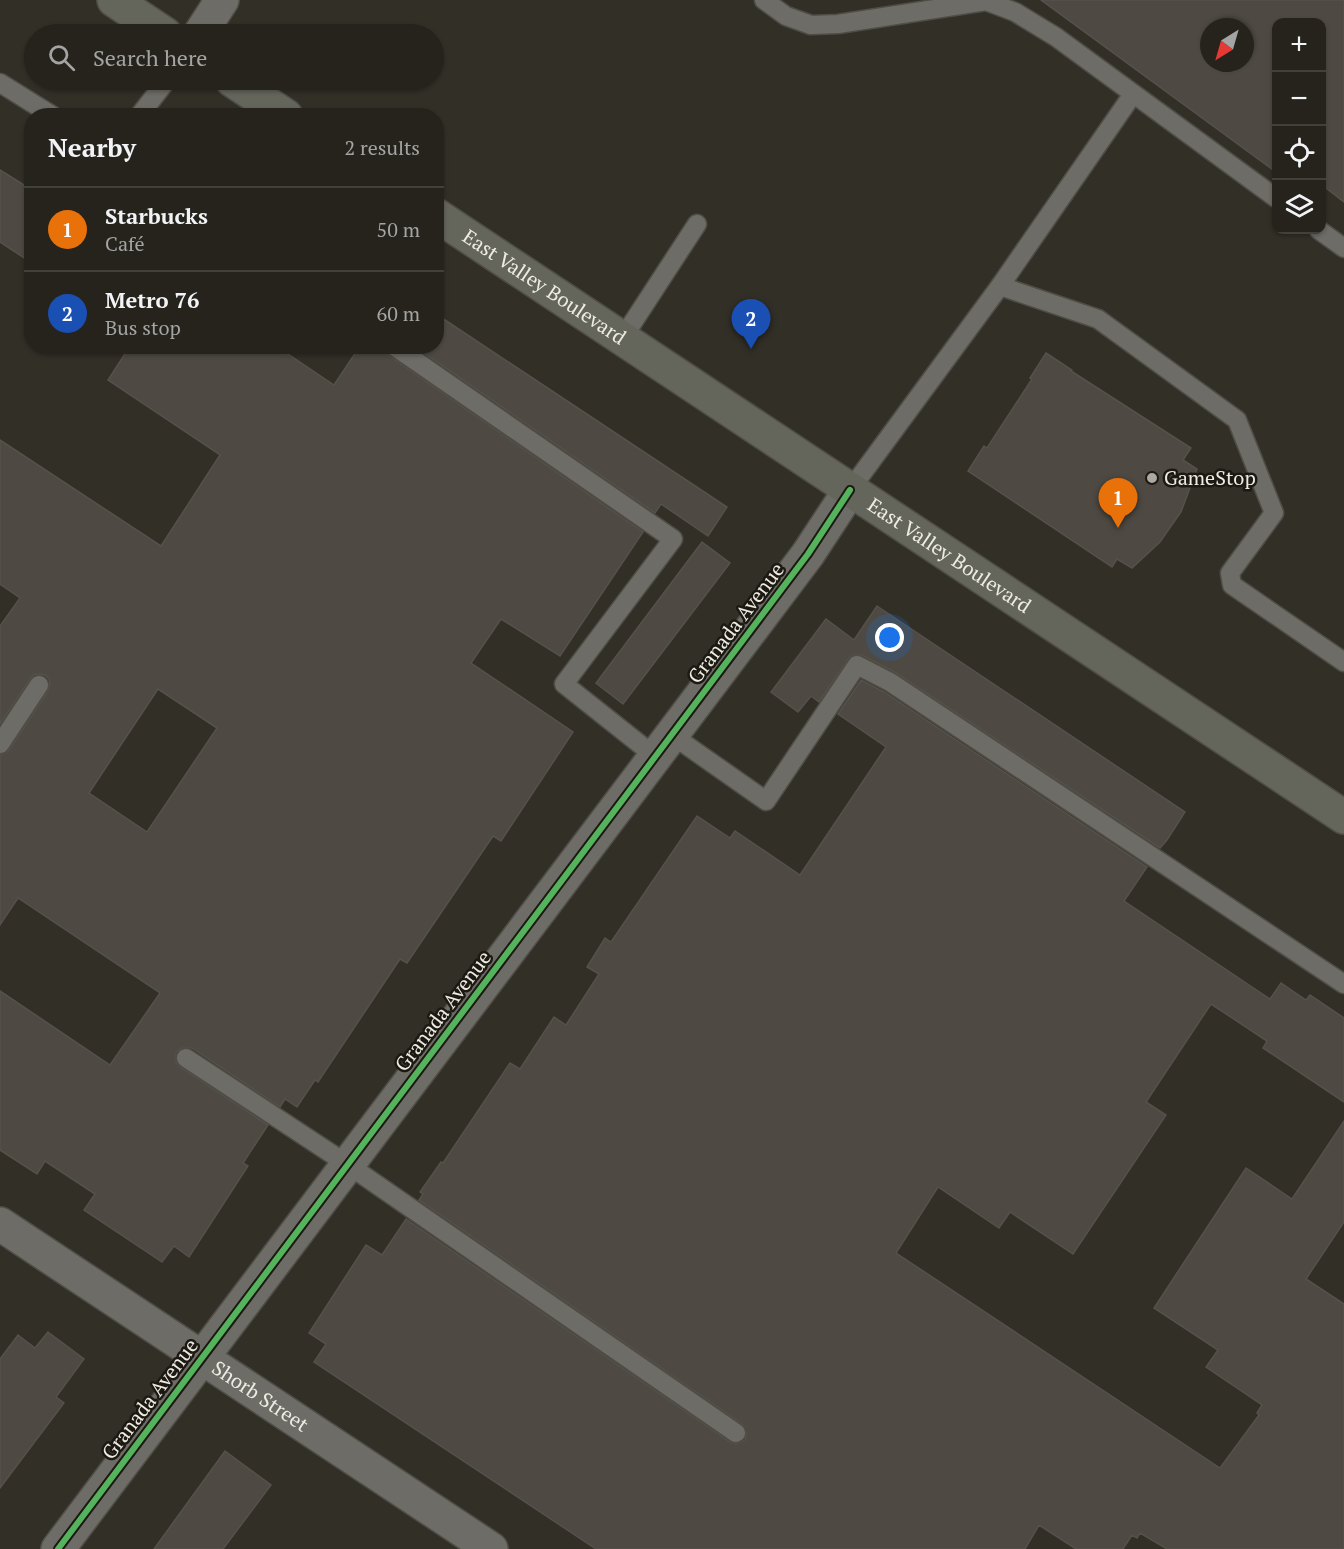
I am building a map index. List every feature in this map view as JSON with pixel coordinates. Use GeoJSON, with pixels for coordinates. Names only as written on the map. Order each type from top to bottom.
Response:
{"type":"FeatureCollection","features":[{"type":"Feature","properties":{"kind":"main road"},"geometry":{"type":"LineString","coordinates":[[114,0],[150,24]]}},
{"type":"Feature","properties":{"kind":"main road"},"geometry":{"type":"LineString","coordinates":[[247,90],[274,108]]}},
{"type":"Feature","properties":{"kind":"main road","name":"East Valley Boulevard"},"geometry":{"type":"LineString","coordinates":[[444,220],[1344,817]]}},
{"type":"Feature","properties":{"kind":"street"},"geometry":{"type":"LineString","coordinates":[[206,24],[222,0]]}},
{"type":"Feature","properties":{"kind":"street","name":"Granada Avenue"},"geometry":{"type":"LineString","coordinates":[[58,1549],[808,554],[850,490]]}},
{"type":"Feature","properties":{"kind":"street","name":"Shorb Street"},"geometry":{"type":"LineString","coordinates":[[0,1224],[490,1549]]}},
{"type":"Feature","properties":{"kind":"lane"},"geometry":{"type":"LineString","coordinates":[[764,0],[786,16],[811,25],[838,24],[986,1],[1015,12],[1056,37],[1272,195]]}},
{"type":"Feature","properties":{"kind":"lane"},"geometry":{"type":"LineString","coordinates":[[0,83],[40,108]]}},
{"type":"Feature","properties":{"kind":"lane"},"geometry":{"type":"LineString","coordinates":[[145,108],[159,90]]}},
{"type":"Feature","properties":{"kind":"lane"},"geometry":{"type":"LineString","coordinates":[[850,490],[1000,286],[1133,94]]}},
{"type":"Feature","properties":{"kind":"lane"},"geometry":{"type":"LineString","coordinates":[[622,339],[697,225]]}},
{"type":"Feature","properties":{"kind":"lane"},"geometry":{"type":"LineString","coordinates":[[1325,234],[1344,248]]}},
{"type":"Feature","properties":{"kind":"lane"},"geometry":{"type":"LineString","coordinates":[[1000,286],[1098,319],[1237,420],[1274,513],[1230,573],[1232,585],[1344,662]]}},
{"type":"Feature","properties":{"kind":"lane"},"geometry":{"type":"LineString","coordinates":[[406,354],[673,539],[564,684],[664,746],[766,801],[857,664],[890,682],[1344,984]]}},
{"type":"Feature","properties":{"kind":"lane"},"geometry":{"type":"LineString","coordinates":[[0,744],[39,685]]}},
{"type":"Feature","properties":{"kind":"lane"},"geometry":{"type":"LineString","coordinates":[[186,1058],[347,1164],[736,1433]]}},
{"type":"Feature","properties":{"kind":"building"},"geometry":{"type":"Polygon","coordinates":[[[1041,0],[1344,0],[1344,202],[1326,188],[1326,18],[1272,18],[1272,169],[1041,0]]]}},
{"type":"Feature","properties":{"kind":"building"},"geometry":{"type":"Polygon","coordinates":[[[0,170],[24,185],[24,258],[0,242],[0,170]]]}},
{"type":"Feature","properties":{"kind":"building"},"geometry":{"type":"Polygon","coordinates":[[[444,319],[727,507],[708,536],[661,504],[655,513],[426,354],[444,354],[444,319]]]}},
{"type":"Feature","properties":{"kind":"building"},"geometry":{"type":"Polygon","coordinates":[[[1046,353],[1191,448],[1183,460],[1197,469],[1181,512],[1160,542],[1132,568],[1117,559],[1112,567],[968,471],[984,446],[987,448],[1032,379],[1030,378],[1046,353]]]}},
{"type":"Feature","properties":{"kind":"building"},"geometry":{"type":"Polygon","coordinates":[[[125,354],[288,354],[334,385],[355,354],[387,354],[643,532],[560,656],[501,619],[471,663],[573,732],[501,841],[493,836],[407,963],[400,959],[318,1082],[315,1080],[297,1107],[285,1099],[280,1107],[192,1048],[182,1048],[176,1052],[176,1062],[180,1067],[268,1125],[243,1163],[248,1166],[189,1257],[174,1246],[162,1262],[84,1210],[95,1194],[45,1161],[37,1174],[0,1150],[0,991],[110,1065],[160,993],[18,898],[0,925],[0,755],[9,750],[50,685],[45,675],[33,675],[0,724],[0,626],[20,598],[0,584],[0,440],[161,546],[220,455],[108,380],[125,354]],[[158,689],[89,793],[147,832],[217,728],[158,689]]]}},
{"type":"Feature","properties":{"kind":"building"},"geometry":{"type":"Polygon","coordinates":[[[702,542],[730,563],[623,704],[596,683],[702,542]]]}},
{"type":"Feature","properties":{"kind":"building"},"geometry":{"type":"Polygon","coordinates":[[[877,606],[1185,812],[1167,840],[1160,848],[896,673],[862,655],[851,655],[819,702],[811,696],[798,712],[771,692],[826,619],[854,640],[877,606]]]}},
{"type":"Feature","properties":{"kind":"building"},"geometry":{"type":"Polygon","coordinates":[[[861,680],[884,692],[1147,867],[1124,901],[1270,999],[1281,983],[1306,1000],[1310,995],[1344,1018],[1344,1102],[1263,1048],[1267,1041],[1211,1004],[1146,1102],[1166,1115],[1073,1254],[1010,1212],[999,1228],[938,1187],[896,1253],[1220,1468],[1259,1415],[1257,1413],[1262,1405],[1206,1367],[1218,1350],[1154,1308],[1246,1168],[1292,1199],[1344,1121],[1344,1222],[1306,1279],[1344,1304],[1344,1549],[1167,1549],[1140,1533],[1137,1538],[1132,1535],[1123,1549],[1076,1549],[1039,1525],[1025,1549],[596,1549],[314,1362],[326,1344],[309,1333],[366,1245],[382,1255],[406,1219],[730,1442],[736,1444],[745,1440],[747,1433],[742,1424],[419,1200],[423,1194],[420,1192],[441,1162],[443,1163],[510,1063],[520,1069],[554,1017],[566,1025],[599,974],[587,967],[605,938],[611,942],[697,816],[730,838],[735,831],[800,875],[886,747],[838,714],[861,680]]]}},
{"type":"Feature","properties":{"kind":"building"},"geometry":{"type":"Polygon","coordinates":[[[48,1332],[84,1359],[56,1397],[64,1403],[0,1488],[0,1359],[18,1335],[35,1348],[48,1332]]]}},
{"type":"Feature","properties":{"kind":"building"},"geometry":{"type":"Polygon","coordinates":[[[225,1451],[271,1485],[223,1549],[154,1549],[225,1451]]]}},
{"type":"Feature","properties":{"kind":"cycle path"},"geometry":{"type":"LineString","coordinates":[[58,1549],[808,554],[850,490]]}},
{"type":"Feature","properties":{"kind":"place","name":"Metro 76"},"geometry":{"type":"Point","coordinates":[751,349]}},
{"type":"Feature","properties":{"kind":"place","name":"GameStop"},"geometry":{"type":"Point","coordinates":[1152,478]}},
{"type":"Feature","properties":{"kind":"place","name":"Starbucks"},"geometry":{"type":"Point","coordinates":[1118,528]}}]}
